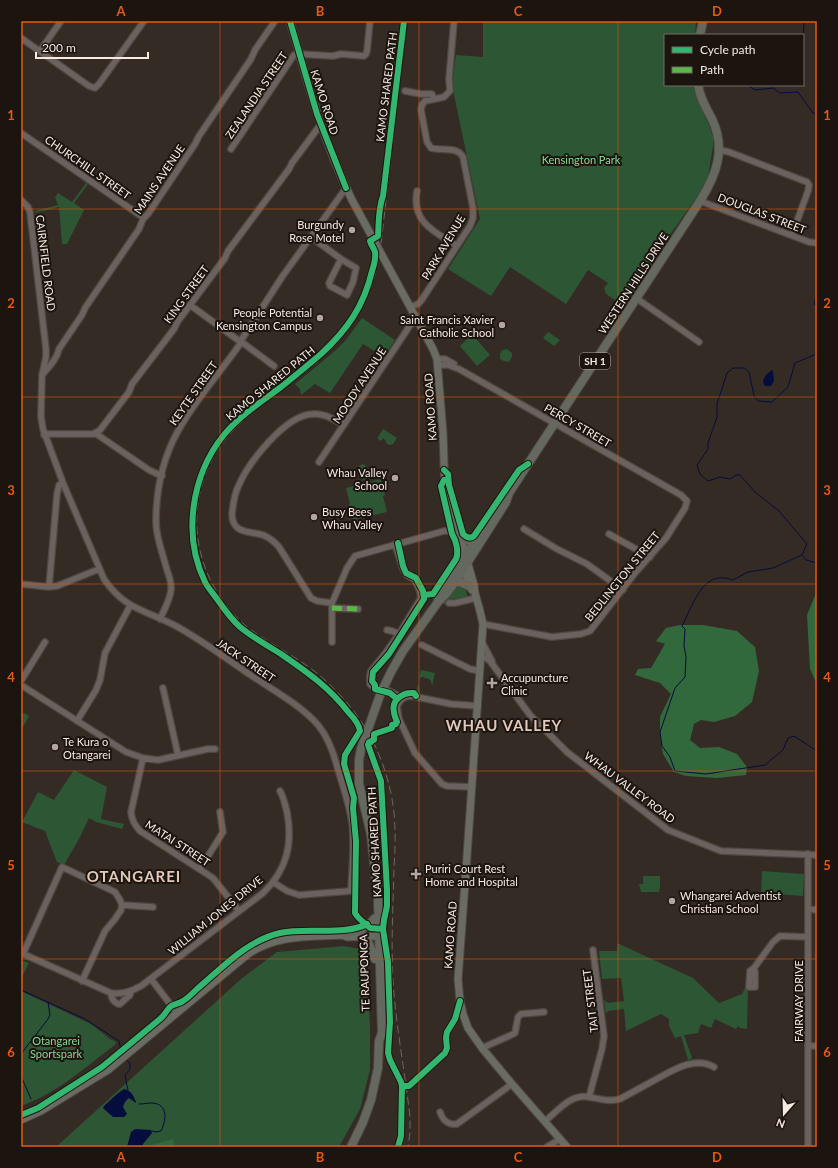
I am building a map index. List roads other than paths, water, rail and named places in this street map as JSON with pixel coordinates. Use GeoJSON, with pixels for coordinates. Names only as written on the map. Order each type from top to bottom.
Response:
{"type":"FeatureCollection","features":[{"type":"Feature","properties":{"kind":"highway"},"geometry":{"type":"LineString","coordinates":[[699,21],[700,34]]}},
{"type":"Feature","properties":{"kind":"highway"},"geometry":{"type":"LineString","coordinates":[[700,34],[703,21]]}},
{"type":"Feature","properties":{"kind":"highway","name":"WESTERN HILLS DRIVE"},"geometry":{"type":"LineString","coordinates":[[438,602],[441,591],[465,560],[475,540],[501,500],[509,493],[709,187],[718,162],[718,139],[715,126],[701,98],[698,86]]}},
{"type":"Feature","properties":{"kind":"highway","name":"TE RAUPONGA"},"geometry":{"type":"LineString","coordinates":[[379,1041],[382,1033],[382,1026],[371,874],[364,827],[356,789],[355,772],[358,749],[379,690],[438,602],[455,582],[465,560],[506,502],[509,493]]}},
{"type":"Feature","properties":{"kind":"highway"},"geometry":{"type":"LineString","coordinates":[[458,536],[468,540],[475,540]]}},
{"type":"Feature","properties":{"kind":"highway"},"geometry":{"type":"LineString","coordinates":[[455,582],[460,582],[469,586]]}},
{"type":"Feature","properties":{"kind":"highway","name":"TE RAUPONGA"},"geometry":{"type":"LineString","coordinates":[[351,1147],[363,1122],[371,1100],[378,1068],[379,1041],[377,1030],[375,959],[378,900],[372,841],[359,784],[358,772],[361,749],[378,703],[379,690]]}},
{"type":"Feature","properties":{"kind":"highway"},"geometry":{"type":"LineString","coordinates":[[344,934],[365,928],[374,919]]}},
{"type":"Feature","properties":{"kind":"highway"},"geometry":{"type":"LineString","coordinates":[[364,936],[371,947],[375,959]]}},
{"type":"Feature","properties":{"kind":"main road","name":"KAMO ROAD"},"geometry":{"type":"LineString","coordinates":[[290,21],[321,124],[346,188],[418,321],[438,362],[445,489],[444,496],[451,522],[458,536]]}},
{"type":"Feature","properties":{"kind":"main road","name":"KAMO ROAD"},"geometry":{"type":"LineString","coordinates":[[445,489],[448,494],[458,536],[474,585],[475,596],[483,624],[460,952],[460,1001],[468,1028],[482,1048],[567,1147]]}},
{"type":"Feature","properties":{"kind":"main road","name":"KAMO ROAD"},"geometry":{"type":"LineString","coordinates":[[465,560],[469,586],[475,596]]}},
{"type":"Feature","properties":{"kind":"main road"},"geometry":{"type":"LineString","coordinates":[[344,934],[347,937],[376,934]]}},
{"type":"Feature","properties":{"kind":"main road"},"geometry":{"type":"LineString","coordinates":[[21,1120],[41,1111],[108,1070],[248,954],[266,944],[290,938],[344,934],[376,934]]}},
{"type":"Feature","properties":{"kind":"street"},"geometry":{"type":"LineString","coordinates":[[40,51],[61,21]]}},
{"type":"Feature","properties":{"kind":"street"},"geometry":{"type":"LineString","coordinates":[[21,38],[89,86],[95,88],[100,84],[144,21]]}},
{"type":"Feature","properties":{"kind":"street","name":"MAINS AVENUE"},"geometry":{"type":"LineString","coordinates":[[42,375],[50,367],[58,351],[139,228],[144,218],[275,21]]}},
{"type":"Feature","properties":{"kind":"street"},"geometry":{"type":"LineString","coordinates":[[299,54],[333,56],[341,54],[365,55],[367,51],[370,21]]}},
{"type":"Feature","properties":{"kind":"street","name":"PARK AVENUE"},"geometry":{"type":"LineString","coordinates":[[410,307],[421,301],[470,226],[473,218],[473,208],[463,157],[460,152],[457,151],[437,150],[431,148],[428,142],[421,110],[425,101],[444,97],[450,91],[449,79],[454,21]]}},
{"type":"Feature","properties":{"kind":"street","name":"ZEALANDIA STREET"},"geometry":{"type":"LineString","coordinates":[[231,149],[293,56],[299,54]]}},
{"type":"Feature","properties":{"kind":"street"},"geometry":{"type":"LineString","coordinates":[[405,91],[421,94],[432,94],[434,99]]}},
{"type":"Feature","properties":{"kind":"street","name":"KING STREET"},"geometry":{"type":"LineString","coordinates":[[95,433],[101,428],[128,393],[132,384],[174,329],[178,321],[228,251],[321,124]]}},
{"type":"Feature","properties":{"kind":"street","name":"CHURCHILL STREET"},"geometry":{"type":"LineString","coordinates":[[21,133],[144,218]]}},
{"type":"Feature","properties":{"kind":"street"},"geometry":{"type":"LineString","coordinates":[[719,150],[730,152],[805,181],[809,185],[792,235]]}},
{"type":"Feature","properties":{"kind":"street","name":"KEYTE STREET"},"geometry":{"type":"LineString","coordinates":[[160,619],[171,590],[171,581],[156,529],[158,500],[162,476],[170,447],[184,422],[241,341],[282,277],[346,188]]}},
{"type":"Feature","properties":{"kind":"street"},"geometry":{"type":"LineString","coordinates":[[417,190],[416,206],[423,222],[432,230],[457,246]]}},
{"type":"Feature","properties":{"kind":"street","name":"CAIRNFIELD ROAD"},"geometry":{"type":"LineString","coordinates":[[21,200],[28,206],[30,212],[46,353],[42,375],[42,417],[44,435],[64,483]]}},
{"type":"Feature","properties":{"kind":"street","name":"DOUGLAS STREET"},"geometry":{"type":"LineString","coordinates":[[700,200],[809,242],[817,243]]}},
{"type":"Feature","properties":{"kind":"street"},"geometry":{"type":"LineString","coordinates":[[311,236],[341,259],[356,268],[353,282],[347,295],[330,286],[329,283],[341,259]]}},
{"type":"Feature","properties":{"kind":"street"},"geometry":{"type":"LineString","coordinates":[[636,298],[699,342]]}},
{"type":"Feature","properties":{"kind":"street"},"geometry":{"type":"LineString","coordinates":[[190,305],[274,366]]}},
{"type":"Feature","properties":{"kind":"street","name":"MOODY AVENUE"},"geometry":{"type":"LineString","coordinates":[[319,462],[406,330],[418,321]]}},
{"type":"Feature","properties":{"kind":"street"},"geometry":{"type":"LineString","coordinates":[[46,353],[51,350],[58,351]]}},
{"type":"Feature","properties":{"kind":"street","name":"PERCY STREET"},"geometry":{"type":"LineString","coordinates":[[438,362],[459,369],[681,495],[687,501]]}},
{"type":"Feature","properties":{"kind":"street"},"geometry":{"type":"LineString","coordinates":[[344,425],[325,415],[311,414],[297,418],[284,427],[266,445],[249,468],[237,489],[232,518],[234,525],[240,529],[261,535],[275,542],[311,598],[332,606],[358,609]]}},
{"type":"Feature","properties":{"kind":"street"},"geometry":{"type":"LineString","coordinates":[[44,435],[95,433],[149,470],[162,476]]}},
{"type":"Feature","properties":{"kind":"street"},"geometry":{"type":"LineString","coordinates":[[48,587],[58,487],[60,484],[64,483]]}},
{"type":"Feature","properties":{"kind":"street","name":"JACK STREET"},"geometry":{"type":"LineString","coordinates":[[64,483],[99,569],[111,590],[130,606],[176,626],[301,709],[319,726],[326,737],[334,754],[346,793],[349,809],[353,834],[351,891],[299,895],[287,891],[273,882]]}},
{"type":"Feature","properties":{"kind":"street","name":"BEDLINGTON STREET"},"geometry":{"type":"LineString","coordinates":[[483,624],[552,637],[586,633],[590,631],[635,573],[669,534],[685,508],[687,501]]}},
{"type":"Feature","properties":{"kind":"street"},"geometry":{"type":"LineString","coordinates":[[444,531],[448,528],[451,522]]}},
{"type":"Feature","properties":{"kind":"street"},"geometry":{"type":"LineString","coordinates":[[524,529],[557,549],[587,564],[622,590]]}},
{"type":"Feature","properties":{"kind":"street"},"geometry":{"type":"LineString","coordinates":[[332,642],[332,606],[347,568],[355,556],[444,531],[451,530],[458,536]]}},
{"type":"Feature","properties":{"kind":"street"},"geometry":{"type":"LineString","coordinates":[[609,534],[650,557]]}},
{"type":"Feature","properties":{"kind":"street"},"geometry":{"type":"LineString","coordinates":[[395,544],[404,572],[415,580],[421,595],[420,601],[399,634],[371,671],[370,682],[379,690],[397,695],[401,699]]}},
{"type":"Feature","properties":{"kind":"street"},"geometry":{"type":"LineString","coordinates":[[21,584],[52,587],[99,569]]}},
{"type":"Feature","properties":{"kind":"street"},"geometry":{"type":"LineString","coordinates":[[450,602],[457,603],[475,596]]}},
{"type":"Feature","properties":{"kind":"street"},"geometry":{"type":"LineString","coordinates":[[77,721],[96,690],[100,680],[105,653],[130,606]]}},
{"type":"Feature","properties":{"kind":"street"},"geometry":{"type":"LineString","coordinates":[[387,630],[399,634]]}},
{"type":"Feature","properties":{"kind":"street"},"geometry":{"type":"LineString","coordinates":[[21,681],[45,642]]}},
{"type":"Feature","properties":{"kind":"street","name":"WHAU VALLEY ROAD"},"geometry":{"type":"LineString","coordinates":[[482,642],[494,665],[530,715],[567,752],[668,830],[721,851],[817,855]]}},
{"type":"Feature","properties":{"kind":"street"},"geometry":{"type":"LineString","coordinates":[[422,645],[470,670],[480,671]]}},
{"type":"Feature","properties":{"kind":"street","name":"WHAU VALLEY ROAD"},"geometry":{"type":"LineString","coordinates":[[481,658],[487,659],[494,665]]}},
{"type":"Feature","properties":{"kind":"street"},"geometry":{"type":"LineString","coordinates":[[21,685],[126,752],[143,758],[158,760],[208,749],[215,749]]}},
{"type":"Feature","properties":{"kind":"street"},"geometry":{"type":"LineString","coordinates":[[163,688],[178,755]]}},
{"type":"Feature","properties":{"kind":"street"},"geometry":{"type":"LineString","coordinates":[[472,787],[447,786],[442,784],[415,753],[397,711],[398,703],[401,699],[407,696],[451,704],[478,706]]}},
{"type":"Feature","properties":{"kind":"street","name":"MATAI STREET"},"geometry":{"type":"LineString","coordinates":[[143,758],[131,812],[134,825],[140,831],[214,878],[239,911]]}},
{"type":"Feature","properties":{"kind":"street","name":"WILLIAM JONES DRIVE"},"geometry":{"type":"LineString","coordinates":[[22,954],[111,994],[131,991],[141,986],[262,893],[273,882],[284,864],[290,835],[284,797],[280,791]]}},
{"type":"Feature","properties":{"kind":"street"},"geometry":{"type":"LineString","coordinates":[[200,869],[223,832],[220,812]]}},
{"type":"Feature","properties":{"kind":"street","name":"FAIRWAY DRIVE"},"geometry":{"type":"LineString","coordinates":[[808,854],[808,1147]]}},
{"type":"Feature","properties":{"kind":"street"},"geometry":{"type":"LineString","coordinates":[[22,954],[62,867],[115,892],[122,905],[119,914],[109,924],[103,934],[82,981]]}},
{"type":"Feature","properties":{"kind":"street"},"geometry":{"type":"LineString","coordinates":[[122,905],[153,907]]}},
{"type":"Feature","properties":{"kind":"street"},"geometry":{"type":"LineString","coordinates":[[808,909],[817,910]]}},
{"type":"Feature","properties":{"kind":"street"},"geometry":{"type":"LineString","coordinates":[[754,968],[773,942],[780,936],[808,937]]}},
{"type":"Feature","properties":{"kind":"street","name":"TAIT STREET"},"geometry":{"type":"LineString","coordinates":[[589,1096],[602,1049],[604,1036],[593,950]]}},
{"type":"Feature","properties":{"kind":"street"},"geometry":{"type":"LineString","coordinates":[[151,979],[177,1013]]}},
{"type":"Feature","properties":{"kind":"street","name":"WILLIAM JONES DRIVE"},"geometry":{"type":"LineString","coordinates":[[111,994],[111,997],[115,1003],[120,1004],[130,995],[131,991]]}},
{"type":"Feature","properties":{"kind":"street"},"geometry":{"type":"LineString","coordinates":[[482,1048],[515,1033],[518,1017],[521,1014],[544,1012]]}},
{"type":"Feature","properties":{"kind":"street"},"geometry":{"type":"LineString","coordinates":[[808,1046],[817,1046]]}},
{"type":"Feature","properties":{"kind":"street"},"geometry":{"type":"LineString","coordinates":[[545,1122],[573,1098],[589,1096],[602,1100],[616,1100],[680,1067],[693,1063],[703,1063],[714,1067]]}},
{"type":"Feature","properties":{"kind":"street"},"geometry":{"type":"LineString","coordinates":[[440,1112],[445,1121],[451,1124],[457,1124],[512,1084]]}},
{"type":"Feature","properties":{"kind":"street"},"geometry":{"type":"LineString","coordinates":[[547,1147],[560,1139]]}},
{"type":"Feature","properties":{"kind":"waterway"},"geometry":{"type":"LineString","coordinates":[[803,21],[803,34]]}},
{"type":"Feature","properties":{"kind":"waterway"},"geometry":{"type":"LineString","coordinates":[[749,86],[755,90],[773,88],[780,93],[798,92],[813,113],[817,114]]}},
{"type":"Feature","properties":{"kind":"waterway"},"geometry":{"type":"LineString","coordinates":[[817,295],[814,304],[817,306]]}},
{"type":"Feature","properties":{"kind":"waterway"},"geometry":{"type":"LineString","coordinates":[[817,351],[814,355],[795,363],[788,387],[772,402],[758,401],[754,396],[749,372],[745,368],[733,368],[727,373],[717,404],[717,417],[708,443],[708,449],[697,465],[700,474],[708,481],[720,477],[730,479],[736,475],[740,475],[755,492],[779,511],[807,544],[802,555],[773,568],[748,572],[733,580],[725,578],[716,579],[703,587],[693,603],[682,626],[685,629],[685,677],[675,688],[660,732],[662,746],[670,757],[675,771],[706,774],[765,765],[783,750],[788,738],[794,736],[817,751]]}},
{"type":"Feature","properties":{"kind":"waterway"},"geometry":{"type":"LineString","coordinates":[[803,556],[806,560],[817,563]]}},
{"type":"Feature","properties":{"kind":"waterway"},"geometry":{"type":"LineString","coordinates":[[21,990],[85,1019],[119,1041],[120,1046]]}},
{"type":"Feature","properties":{"kind":"waterway"},"geometry":{"type":"LineString","coordinates":[[21,1054],[48,1019],[50,1015],[48,1002]]}},
{"type":"Feature","properties":{"kind":"waterway"},"geometry":{"type":"LineString","coordinates":[[127,1060],[130,1064],[130,1069],[125,1075],[128,1090]]}},
{"type":"Feature","properties":{"kind":"waterway"},"geometry":{"type":"LineString","coordinates":[[21,1076],[31,1099]]}},
{"type":"Feature","properties":{"kind":"waterway"},"geometry":{"type":"LineString","coordinates":[[139,1104],[157,1104],[164,1110],[165,1118],[161,1131],[152,1131]]}},
{"type":"Feature","properties":{"kind":"railway"},"geometry":{"type":"LineString","coordinates":[[407,21],[380,252],[370,290],[351,325],[334,346],[314,365],[252,413],[233,430],[218,450],[206,474],[198,503],[197,520],[201,554],[206,570],[223,601],[246,626],[310,668],[339,694],[368,732],[378,751],[385,771],[391,792],[395,820],[392,967],[396,1015],[410,1117],[408,1147]]}},
{"type":"Feature","properties":{"kind":"place","name":"Burgundy Rose Motel"},"geometry":{"type":"Point","coordinates":[352,230]}},
{"type":"Feature","properties":{"kind":"place","name":"People Potential Kensington Campus"},"geometry":{"type":"Point","coordinates":[320,318]}},
{"type":"Feature","properties":{"kind":"place","name":"Saint Francis Xavier Catholic School"},"geometry":{"type":"Point","coordinates":[502,325]}},
{"type":"Feature","properties":{"kind":"place","name":"Whau Valley School"},"geometry":{"type":"Point","coordinates":[395,478]}},
{"type":"Feature","properties":{"kind":"place","name":"Busy Bees Whau Valley"},"geometry":{"type":"Point","coordinates":[314,517]}},
{"type":"Feature","properties":{"kind":"place","name":"Accupuncture Clinic"},"geometry":{"type":"Point","coordinates":[492,683]}},
{"type":"Feature","properties":{"kind":"place","name":"Te Kura o Otangarei"},"geometry":{"type":"Point","coordinates":[55,747]}},
{"type":"Feature","properties":{"kind":"place","name":"Puriri Court Rest Home and Hospital"},"geometry":{"type":"Point","coordinates":[416,874]}},
{"type":"Feature","properties":{"kind":"place","name":"Whangarei Adventist Christian School"},"geometry":{"type":"Point","coordinates":[672,901]}},
{"type":"Feature","properties":{"kind":"district","name":"WHAU VALLEY"},"geometry":{"type":"Point","coordinates":[504,725]}},
{"type":"Feature","properties":{"kind":"district","name":"OTANGAREI"},"geometry":{"type":"Point","coordinates":[134,876]}},
{"type":"Feature","properties":{"kind":"park label","name":"Kensington Park"},"geometry":{"type":"Point","coordinates":[581,159]}},
{"type":"Feature","properties":{"kind":"park label","name":"Otangarei Sportspark"},"geometry":{"type":"Point","coordinates":[56,1046]}}]}
